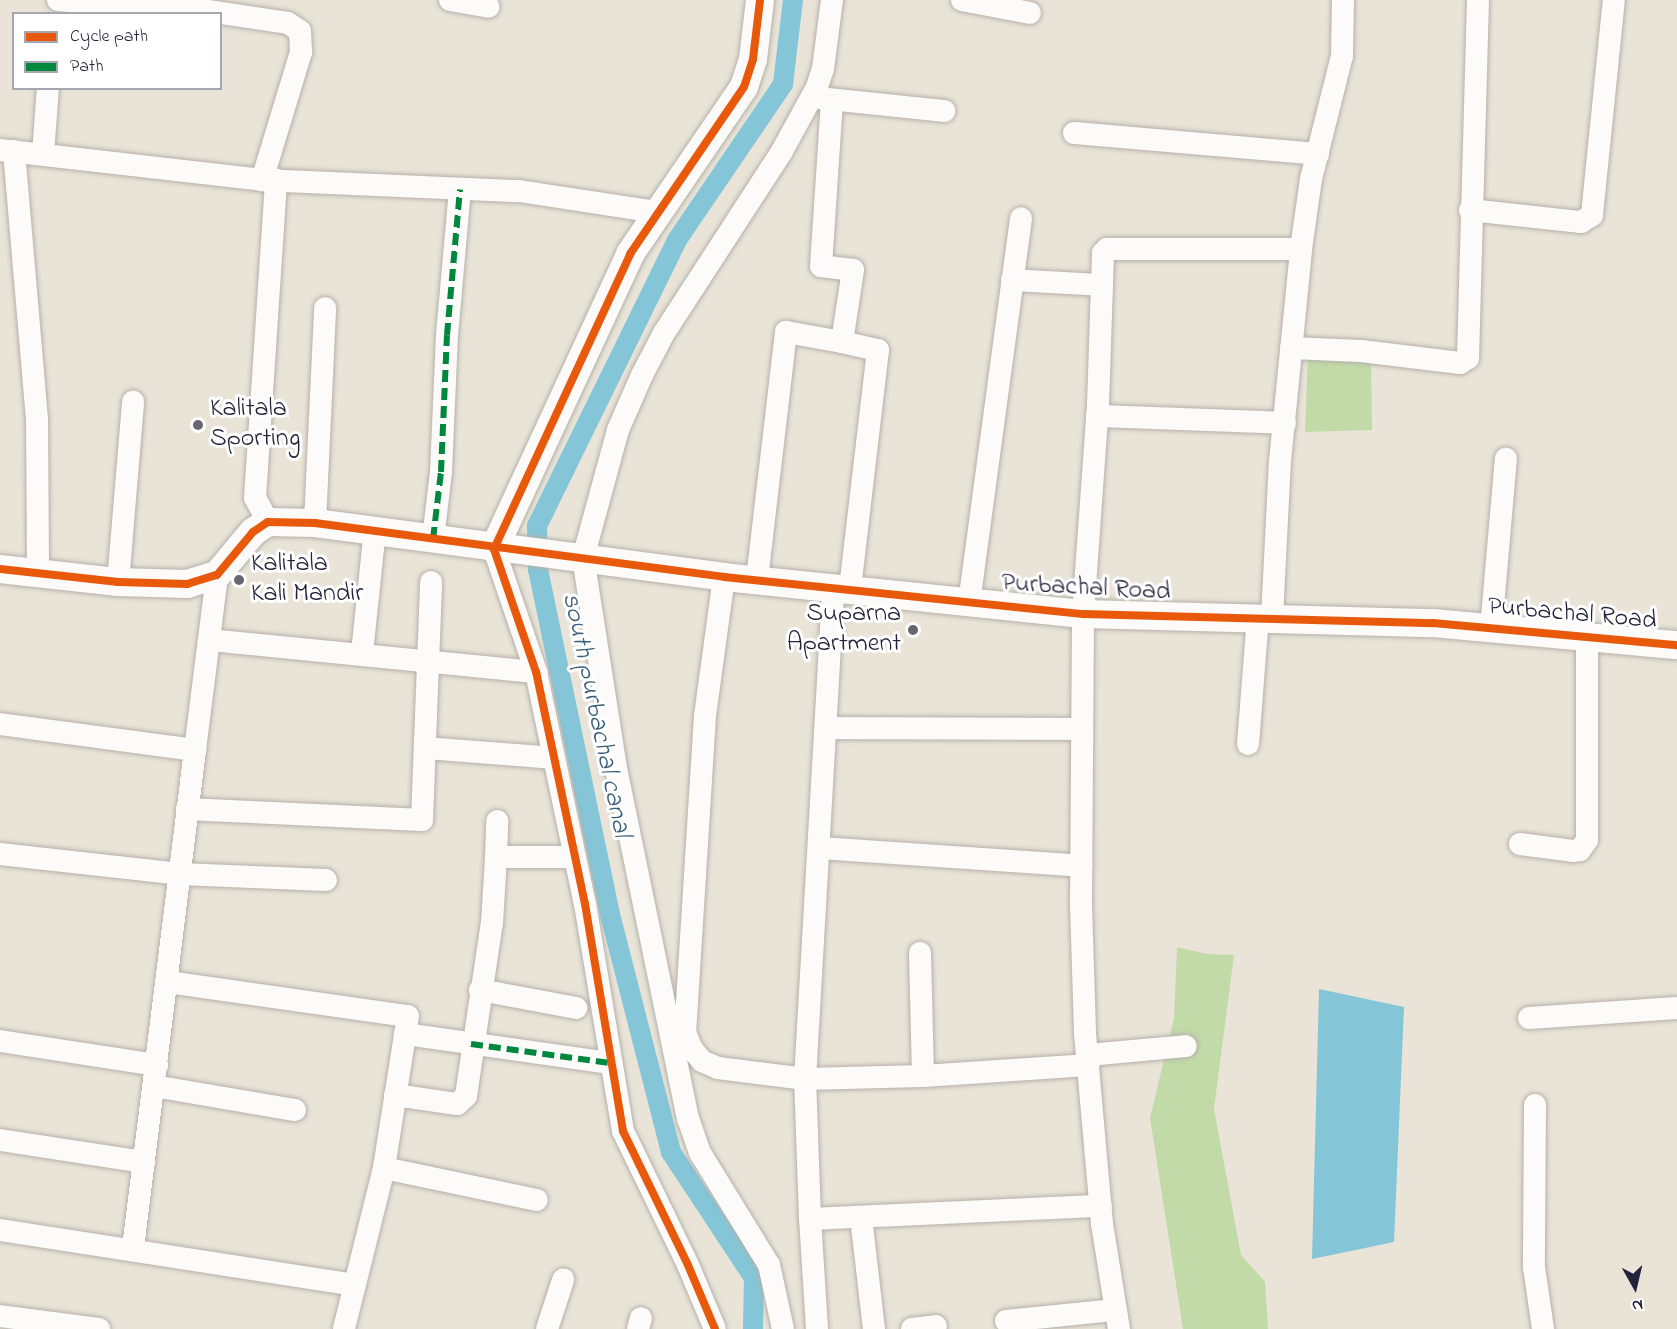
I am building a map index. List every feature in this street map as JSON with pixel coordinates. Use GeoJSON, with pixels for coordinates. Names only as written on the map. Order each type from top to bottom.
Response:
{"type":"FeatureCollection","features":[{"type":"Feature","properties":{"kind":"street"},"geometry":{"type":"LineString","coordinates":[[56,0],[151,8],[161,2],[221,12]]}},
{"type":"Feature","properties":{"kind":"street"},"geometry":{"type":"LineString","coordinates":[[450,0],[488,7]]}},
{"type":"Feature","properties":{"kind":"street"},"geometry":{"type":"LineString","coordinates":[[715,1329],[688,1265],[622,1131],[575,857],[536,672],[506,550],[619,276],[657,212],[744,87],[753,59],[760,0]]}},
{"type":"Feature","properties":{"kind":"street"},"geometry":{"type":"LineString","coordinates":[[832,0],[823,69],[821,266],[853,270],[842,342]]}},
{"type":"Feature","properties":{"kind":"street"},"geometry":{"type":"LineString","coordinates":[[962,0],[991,3],[1030,13]]}},
{"type":"Feature","properties":{"kind":"street"},"geometry":{"type":"LineString","coordinates":[[1248,744],[1265,618],[1301,249],[1318,153],[1342,56],[1343,0]]}},
{"type":"Feature","properties":{"kind":"street"},"geometry":{"type":"LineString","coordinates":[[1291,348],[1466,362],[1478,0]]}},
{"type":"Feature","properties":{"kind":"street"},"geometry":{"type":"LineString","coordinates":[[1470,210],[1581,222],[1592,215],[1614,0]]}},
{"type":"Feature","properties":{"kind":"street"},"geometry":{"type":"LineString","coordinates":[[133,1248],[217,575],[253,532],[268,522],[255,498],[269,180],[301,52],[300,31],[288,23],[222,12]]}},
{"type":"Feature","properties":{"kind":"street"},"geometry":{"type":"LineString","coordinates":[[43,154],[48,90]]}},
{"type":"Feature","properties":{"kind":"street"},"geometry":{"type":"LineString","coordinates":[[822,99],[944,111]]}},
{"type":"Feature","properties":{"kind":"street"},"geometry":{"type":"LineString","coordinates":[[783,1329],[769,1265],[700,1153],[688,1119],[575,557],[618,430],[642,375],[664,333],[782,151],[822,99]]}},
{"type":"Feature","properties":{"kind":"street"},"geometry":{"type":"LineString","coordinates":[[1074,133],[1318,153]]}},
{"type":"Feature","properties":{"kind":"street"},"geometry":{"type":"LineString","coordinates":[[38,575],[37,419],[7,151],[269,180],[519,191],[657,212]]}},
{"type":"Feature","properties":{"kind":"street"},"geometry":{"type":"LineString","coordinates":[[433,538],[441,472],[447,335],[460,190]]}},
{"type":"Feature","properties":{"kind":"street"},"geometry":{"type":"LineString","coordinates":[[969,603],[1021,219]]}},
{"type":"Feature","properties":{"kind":"street"},"geometry":{"type":"LineString","coordinates":[[1006,1321],[1117,1319],[1101,1206],[1089,1060],[1081,866],[1083,614],[1097,416],[1103,253],[1107,249],[1301,249]]}},
{"type":"Feature","properties":{"kind":"street"},"geometry":{"type":"LineString","coordinates":[[1012,280],[1102,285]]}},
{"type":"Feature","properties":{"kind":"street"},"geometry":{"type":"LineString","coordinates":[[315,523],[325,308]]}},
{"type":"Feature","properties":{"kind":"street"},"geometry":{"type":"LineString","coordinates":[[757,579],[786,332],[878,350],[841,587],[827,728],[806,1079],[810,1219],[818,1329]]}},
{"type":"Feature","properties":{"kind":"street"},"geometry":{"type":"LineString","coordinates":[[118,582],[133,402]]}},
{"type":"Feature","properties":{"kind":"street"},"geometry":{"type":"LineString","coordinates":[[1097,416],[1285,423]]}},
{"type":"Feature","properties":{"kind":"street"},"geometry":{"type":"LineString","coordinates":[[1491,628],[1506,459]]}},
{"type":"Feature","properties":{"kind":"street","name":"Purbachal Road"},"geometry":{"type":"LineString","coordinates":[[268,522],[315,523],[375,529],[506,550],[724,577],[841,587],[1083,614],[1265,618],[1491,628],[1677,645]]}},
{"type":"Feature","properties":{"kind":"street"},"geometry":{"type":"LineString","coordinates":[[363,653],[375,529]]}},
{"type":"Feature","properties":{"kind":"street"},"geometry":{"type":"LineString","coordinates":[[0,569],[38,575],[118,582],[187,584],[217,575]]}},
{"type":"Feature","properties":{"kind":"street"},"geometry":{"type":"LineString","coordinates":[[724,577],[705,716],[686,1032],[702,1061],[718,1068],[806,1079],[923,1076],[1089,1060],[1186,1046]]}},
{"type":"Feature","properties":{"kind":"street"},"geometry":{"type":"LineString","coordinates":[[187,808],[422,820],[431,582]]}},
{"type":"Feature","properties":{"kind":"street"},"geometry":{"type":"LineString","coordinates":[[1520,844],[1574,851],[1580,850],[1587,840],[1587,638]]}},
{"type":"Feature","properties":{"kind":"street"},"geometry":{"type":"LineString","coordinates":[[209,640],[363,653],[536,672]]}},
{"type":"Feature","properties":{"kind":"street"},"geometry":{"type":"LineString","coordinates":[[0,724],[195,750]]}},
{"type":"Feature","properties":{"kind":"street"},"geometry":{"type":"LineString","coordinates":[[827,728],[1082,729]]}},
{"type":"Feature","properties":{"kind":"street"},"geometry":{"type":"LineString","coordinates":[[425,748],[555,758]]}},
{"type":"Feature","properties":{"kind":"street"},"geometry":{"type":"LineString","coordinates":[[395,1095],[462,1102],[492,923],[496,821]]}},
{"type":"Feature","properties":{"kind":"street"},"geometry":{"type":"LineString","coordinates":[[820,848],[1081,866]]}},
{"type":"Feature","properties":{"kind":"street"},"geometry":{"type":"LineString","coordinates":[[0,854],[180,874],[326,880]]}},
{"type":"Feature","properties":{"kind":"street"},"geometry":{"type":"LineString","coordinates":[[496,857],[575,857]]}},
{"type":"Feature","properties":{"kind":"street"},"geometry":{"type":"LineString","coordinates":[[920,952],[923,1076]]}},
{"type":"Feature","properties":{"kind":"street"},"geometry":{"type":"LineString","coordinates":[[168,982],[408,1016],[384,1168],[344,1329]]}},
{"type":"Feature","properties":{"kind":"street"},"geometry":{"type":"LineString","coordinates":[[480,990],[576,1008]]}},
{"type":"Feature","properties":{"kind":"street"},"geometry":{"type":"LineString","coordinates":[[1529,1018],[1677,1008]]}},
{"type":"Feature","properties":{"kind":"street"},"geometry":{"type":"LineString","coordinates":[[405,1034],[610,1063]]}},
{"type":"Feature","properties":{"kind":"street"},"geometry":{"type":"LineString","coordinates":[[0,1041],[295,1110]]}},
{"type":"Feature","properties":{"kind":"street"},"geometry":{"type":"LineString","coordinates":[[1535,1105],[1534,1267],[1543,1329]]}},
{"type":"Feature","properties":{"kind":"street"},"geometry":{"type":"LineString","coordinates":[[0,1140],[144,1162]]}},
{"type":"Feature","properties":{"kind":"street"},"geometry":{"type":"LineString","coordinates":[[384,1168],[537,1200]]}},
{"type":"Feature","properties":{"kind":"street"},"geometry":{"type":"LineString","coordinates":[[810,1219],[1101,1206]]}},
{"type":"Feature","properties":{"kind":"street"},"geometry":{"type":"LineString","coordinates":[[861,1217],[874,1329]]}},
{"type":"Feature","properties":{"kind":"street"},"geometry":{"type":"LineString","coordinates":[[0,1230],[133,1248],[355,1285]]}},
{"type":"Feature","properties":{"kind":"street"},"geometry":{"type":"LineString","coordinates":[[547,1329],[563,1280]]}},
{"type":"Feature","properties":{"kind":"street"},"geometry":{"type":"LineString","coordinates":[[0,1316],[99,1329]]}},
{"type":"Feature","properties":{"kind":"street"},"geometry":{"type":"LineString","coordinates":[[912,1329],[936,1326]]}},
{"type":"Feature","properties":{"kind":"green space"},"geometry":{"type":"Polygon","coordinates":[[[1308,352],[1371,357],[1372,430],[1305,432],[1308,352]]]}},
{"type":"Feature","properties":{"kind":"green space"},"geometry":{"type":"Polygon","coordinates":[[[1177,947],[1207,954],[1234,955],[1214,1109],[1241,1255],[1265,1282],[1268,1329],[1183,1329],[1150,1118],[1174,1018],[1177,947]]]}},
{"type":"Feature","properties":{"kind":"water"},"geometry":{"type":"Polygon","coordinates":[[[1319,989],[1404,1007],[1394,1242],[1312,1259],[1319,989]]]}},
{"type":"Feature","properties":{"kind":"waterway","name":"south purbachal canal"},"geometry":{"type":"LineString","coordinates":[[753,1329],[754,1278],[671,1152],[611,919],[538,570],[537,526],[677,240],[783,84],[793,0]]}},
{"type":"Feature","properties":{"kind":"marked path"},"geometry":{"type":"LineString","coordinates":[[433,539],[441,472],[447,335],[460,190]]}},
{"type":"Feature","properties":{"kind":"marked path"},"geometry":{"type":"LineString","coordinates":[[471,1044],[610,1063]]}},
{"type":"Feature","properties":{"kind":"cycle path"},"geometry":{"type":"LineString","coordinates":[[715,1329],[688,1265],[623,1131],[585,904],[536,672],[494,549],[630,254],[744,87],[753,59],[760,0]]}},
{"type":"Feature","properties":{"kind":"cycle path"},"geometry":{"type":"LineString","coordinates":[[0,569],[118,582],[187,584],[217,575],[253,532],[268,522],[315,523],[724,577],[1083,614],[1433,623],[1677,645]]}},
{"type":"Feature","properties":{"kind":"place","name":"Kalitala Sporting"},"geometry":{"type":"Point","coordinates":[198,425]}},
{"type":"Feature","properties":{"kind":"place","name":"Kalitala Kali Mandir"},"geometry":{"type":"Point","coordinates":[239,580]}},
{"type":"Feature","properties":{"kind":"place","name":"Suparna Apartment"},"geometry":{"type":"Point","coordinates":[913,630]}}]}
